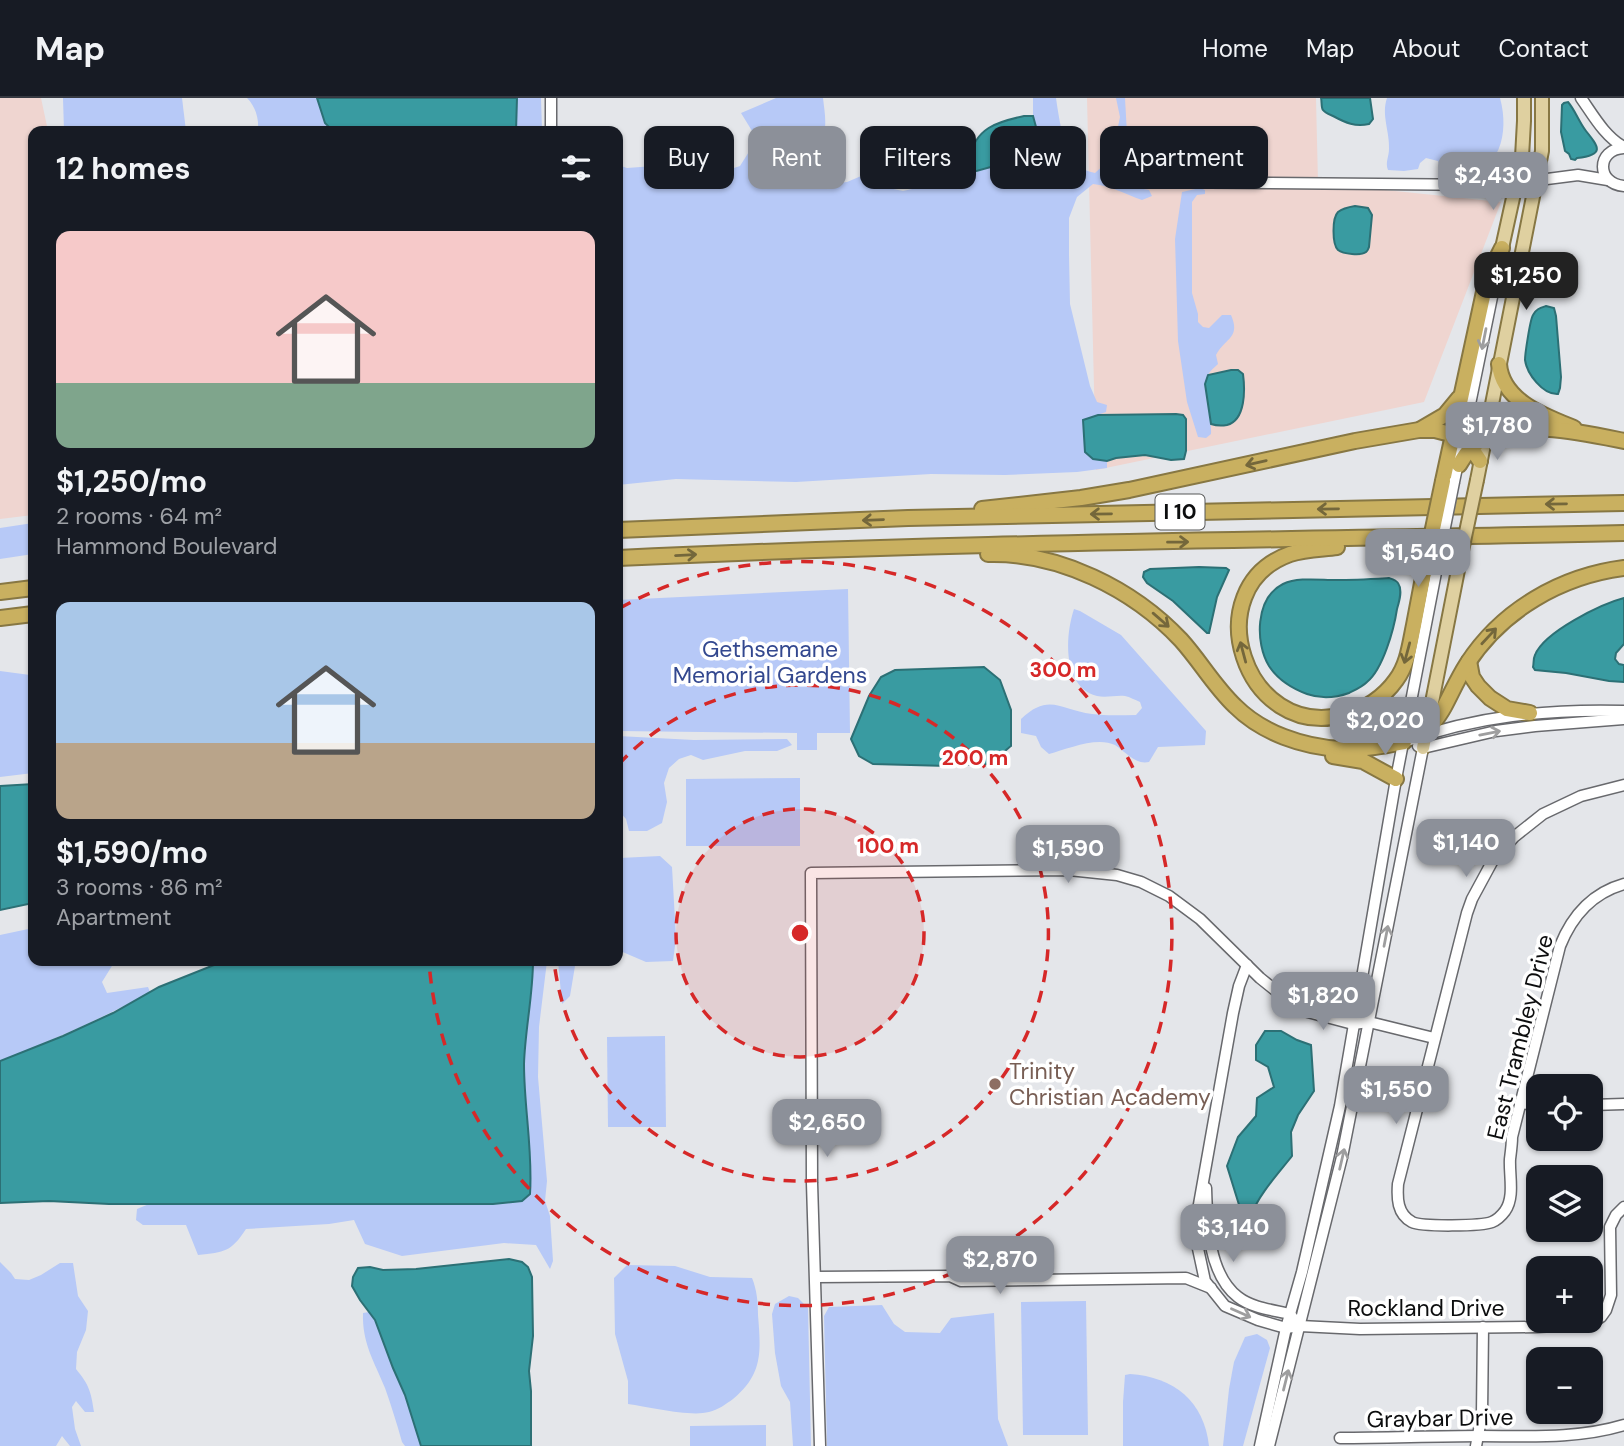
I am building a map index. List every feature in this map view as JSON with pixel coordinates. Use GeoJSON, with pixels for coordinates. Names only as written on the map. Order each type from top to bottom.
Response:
{"type":"FeatureCollection","features":[{"type":"Feature","properties":{"kind":"highway"},"geometry":{"type":"LineString","coordinates":[[1459,465],[1463,440],[1462,394],[1487,278],[1502,248]]}},
{"type":"Feature","properties":{"kind":"highway"},"geometry":{"type":"LineString","coordinates":[[1499,364],[1505,385],[1516,397],[1541,413],[1588,434]]}},
{"type":"Feature","properties":{"kind":"highway"},"geometry":{"type":"LineString","coordinates":[[1419,430],[1445,415],[1462,394]]}},
{"type":"Feature","properties":{"kind":"highway"},"geometry":{"type":"LineString","coordinates":[[908,518],[1129,491],[1355,441],[1419,430],[1436,430],[1463,440],[1485,438],[1520,429],[1588,434],[1624,441]]}},
{"type":"Feature","properties":{"kind":"highway"},"geometry":{"type":"LineString","coordinates":[[1463,440],[1480,461]]}},
{"type":"Feature","properties":{"kind":"highway"},"geometry":{"type":"LineString","coordinates":[[1404,537],[1303,551],[1278,559],[1261,572],[1243,604],[1239,628],[1244,659],[1250,673],[1270,699],[1288,710],[1312,718],[1330,718],[1359,710],[1374,702],[1396,681],[1405,663],[1432,562],[1449,482],[1463,440]]}},
{"type":"Feature","properties":{"kind":"highway","name":"I 10"},"geometry":{"type":"LineString","coordinates":[[623,530],[908,518],[1624,503]]}},
{"type":"Feature","properties":{"kind":"highway","name":"I 10"},"geometry":{"type":"LineString","coordinates":[[623,558],[889,547],[1624,533]]}},
{"type":"Feature","properties":{"kind":"highway"},"geometry":{"type":"LineString","coordinates":[[889,547],[929,555],[1009,555],[1084,572],[1131,598],[1160,619],[1183,642],[1236,707],[1289,744],[1314,752],[1363,761],[1396,779]]}},
{"type":"Feature","properties":{"kind":"highway"},"geometry":{"type":"LineString","coordinates":[[1424,741],[1455,682],[1483,642],[1500,624],[1546,593],[1584,576],[1624,568]]}},
{"type":"Feature","properties":{"kind":"highway"},"geometry":{"type":"LineString","coordinates":[[0,592],[28,589]]}},
{"type":"Feature","properties":{"kind":"highway"},"geometry":{"type":"LineString","coordinates":[[0,618],[28,615]]}},
{"type":"Feature","properties":{"kind":"highway"},"geometry":{"type":"LineString","coordinates":[[1469,661],[1472,677],[1490,698],[1507,709],[1530,713]]}},
{"type":"Feature","properties":{"kind":"highway"},"geometry":{"type":"LineString","coordinates":[[1280,736],[1319,747],[1342,749],[1404,742]]}},
{"type":"Feature","properties":{"kind":"main road"},"geometry":{"type":"LineString","coordinates":[[1502,248],[1524,139],[1524,98]]}},
{"type":"Feature","properties":{"kind":"main road"},"geometry":{"type":"LineString","coordinates":[[1424,741],[1542,151],[1542,98]]}},
{"type":"Feature","properties":{"kind":"street"},"geometry":{"type":"LineString","coordinates":[[551,98],[551,126]]}},
{"type":"Feature","properties":{"kind":"street"},"geometry":{"type":"LineString","coordinates":[[1581,98],[1616,143],[1624,147]]}},
{"type":"Feature","properties":{"kind":"street"},"geometry":{"type":"LineString","coordinates":[[1603,128],[1607,144],[1603,172],[1616,186],[1624,186]]}},
{"type":"Feature","properties":{"kind":"street"},"geometry":{"type":"LineString","coordinates":[[1578,175],[1606,158],[1616,148],[1624,147]]}},
{"type":"Feature","properties":{"kind":"street"},"geometry":{"type":"LineString","coordinates":[[1268,183],[1489,185],[1578,175],[1608,180]]}},
{"type":"Feature","properties":{"kind":"street"},"geometry":{"type":"LineString","coordinates":[[1463,440],[1502,248]]}},
{"type":"Feature","properties":{"kind":"street"},"geometry":{"type":"LineString","coordinates":[[1449,482],[1459,465]]}},
{"type":"Feature","properties":{"kind":"street"},"geometry":{"type":"LineString","coordinates":[[1259,1446],[1337,1117],[1404,742],[1432,562]]}},
{"type":"Feature","properties":{"kind":"street"},"geometry":{"type":"LineString","coordinates":[[1424,741],[1494,718],[1530,713],[1624,711]]}},
{"type":"Feature","properties":{"kind":"street"},"geometry":{"type":"LineString","coordinates":[[1404,742],[1535,726],[1624,719]]}},
{"type":"Feature","properties":{"kind":"street"},"geometry":{"type":"LineString","coordinates":[[1269,1446],[1342,1157],[1424,741]]}},
{"type":"Feature","properties":{"kind":"street"},"geometry":{"type":"LineString","coordinates":[[820,1446],[812,1183],[811,873],[1069,870],[1117,875],[1141,882],[1169,896],[1200,919],[1268,984],[1304,1011],[1353,1024],[1369,1022],[1434,1038],[1467,913],[1492,862],[1514,837],[1543,814],[1591,793],[1624,785]]}},
{"type":"Feature","properties":{"kind":"street","name":"East Trambley Drive"},"geometry":{"type":"LineString","coordinates":[[1434,1038],[1398,1184],[1397,1199],[1401,1212],[1412,1223],[1430,1225],[1474,1225],[1492,1222],[1501,1216],[1511,1196],[1512,1137],[1560,946],[1570,923],[1580,911],[1607,890],[1624,884]]}},
{"type":"Feature","properties":{"kind":"street"},"geometry":{"type":"LineString","coordinates":[[1247,965],[1236,1000],[1198,1210],[1198,1244],[1205,1280],[1225,1306],[1286,1328]]}},
{"type":"Feature","properties":{"kind":"street"},"geometry":{"type":"LineString","coordinates":[[1291,999],[1309,999],[1356,1010],[1369,1022]]}},
{"type":"Feature","properties":{"kind":"street"},"geometry":{"type":"LineString","coordinates":[[1603,1104],[1623,1102]]}},
{"type":"Feature","properties":{"kind":"street"},"geometry":{"type":"LineString","coordinates":[[1520,1103],[1526,1104]]}},
{"type":"Feature","properties":{"kind":"street"},"geometry":{"type":"LineString","coordinates":[[1206,1166],[1207,1209],[1214,1260],[1225,1284],[1239,1298],[1256,1306],[1290,1314],[1300,1326]]}},
{"type":"Feature","properties":{"kind":"street","name":"Rockland Drive"},"geometry":{"type":"LineString","coordinates":[[1286,1328],[1537,1327],[1591,1324],[1601,1317],[1609,1304],[1610,1227],[1624,1207]]}},
{"type":"Feature","properties":{"kind":"street"},"geometry":{"type":"LineString","coordinates":[[1186,1278],[1196,1267],[1200,1257]]}},
{"type":"Feature","properties":{"kind":"street"},"geometry":{"type":"LineString","coordinates":[[816,1277],[950,1276],[961,1281],[1186,1278],[1212,1289]]}},
{"type":"Feature","properties":{"kind":"street"},"geometry":{"type":"LineString","coordinates":[[1477,1441],[1482,1414],[1483,1327]]}},
{"type":"Feature","properties":{"kind":"street","name":"Graybar Drive"},"geometry":{"type":"LineString","coordinates":[[1340,1438],[1477,1441],[1585,1433],[1624,1424]]}},
{"type":"Feature","properties":{"kind":"shaded area"},"geometry":{"type":"Polygon","coordinates":[[[0,98],[41,98],[47,126],[28,126],[28,516],[0,519],[0,98]]]}},
{"type":"Feature","properties":{"kind":"shaded area"},"geometry":{"type":"Polygon","coordinates":[[[317,98],[517,98],[516,126],[328,126],[317,98]]]}},
{"type":"Feature","properties":{"kind":"shaded area"},"geometry":{"type":"Polygon","coordinates":[[[1087,98],[1316,98],[1318,183],[1501,202],[1424,402],[1096,470],[1087,98]]]}},
{"type":"Feature","properties":{"kind":"shaded area"},"geometry":{"type":"Polygon","coordinates":[[[1321,98],[1370,98],[1373,119],[1364,125],[1346,122],[1324,111],[1321,98]]]}},
{"type":"Feature","properties":{"kind":"shaded area"},"geometry":{"type":"Polygon","coordinates":[[[1568,102],[1597,149],[1592,155],[1575,160],[1565,151],[1561,132],[1562,105],[1568,102]]]}},
{"type":"Feature","properties":{"kind":"shaded area"},"geometry":{"type":"Polygon","coordinates":[[[1033,116],[1036,126],[992,126],[1033,116]]]}},
{"type":"Feature","properties":{"kind":"shaded area"},"geometry":{"type":"Polygon","coordinates":[[[989,128],[990,167],[976,171],[976,142],[989,128]]]}},
{"type":"Feature","properties":{"kind":"shaded area"},"geometry":{"type":"Polygon","coordinates":[[[1355,206],[1368,208],[1372,215],[1369,247],[1367,252],[1360,254],[1338,250],[1334,237],[1338,212],[1355,206]]]}},
{"type":"Feature","properties":{"kind":"shaded area"},"geometry":{"type":"Polygon","coordinates":[[[1546,306],[1554,308],[1556,316],[1561,377],[1558,394],[1547,391],[1537,383],[1525,360],[1533,315],[1546,306]]]}},
{"type":"Feature","properties":{"kind":"shaded area"},"geometry":{"type":"Polygon","coordinates":[[[1238,370],[1243,374],[1244,395],[1241,411],[1233,422],[1227,425],[1211,424],[1205,384],[1208,375],[1238,370]]]}},
{"type":"Feature","properties":{"kind":"shaded area"},"geometry":{"type":"Polygon","coordinates":[[[1098,415],[1183,415],[1186,419],[1184,459],[1171,460],[1145,455],[1107,461],[1093,459],[1085,452],[1083,420],[1098,415]]]}},
{"type":"Feature","properties":{"kind":"shaded area"},"geometry":{"type":"Polygon","coordinates":[[[1199,567],[1229,570],[1217,597],[1209,633],[1143,577],[1144,572],[1150,569],[1199,567]]]}},
{"type":"Feature","properties":{"kind":"shaded area"},"geometry":{"type":"Polygon","coordinates":[[[1389,578],[1397,582],[1400,589],[1396,617],[1383,658],[1365,684],[1344,695],[1318,697],[1290,686],[1269,666],[1261,645],[1260,622],[1267,599],[1283,584],[1302,580],[1389,578]]]}},
{"type":"Feature","properties":{"kind":"shaded area"},"geometry":{"type":"Polygon","coordinates":[[[1624,598],[1624,644],[1616,653],[1615,659],[1624,665],[1624,682],[1535,670],[1535,655],[1549,637],[1588,613],[1624,598]]]}},
{"type":"Feature","properties":{"kind":"shaded area"},"geometry":{"type":"Polygon","coordinates":[[[984,667],[1000,680],[1011,710],[1011,746],[994,761],[987,764],[958,763],[948,766],[873,764],[859,756],[851,739],[869,696],[881,677],[895,670],[984,667]]]}},
{"type":"Feature","properties":{"kind":"shaded area"},"geometry":{"type":"Polygon","coordinates":[[[28,784],[28,904],[0,910],[0,786],[28,784]]]}},
{"type":"Feature","properties":{"kind":"shaded area"},"geometry":{"type":"Polygon","coordinates":[[[212,966],[533,966],[524,1064],[530,1194],[522,1201],[493,1204],[0,1203],[0,1061],[113,1013],[159,987],[212,966]]]}},
{"type":"Feature","properties":{"kind":"shaded area"},"geometry":{"type":"Polygon","coordinates":[[[1265,1031],[1281,1031],[1311,1045],[1314,1091],[1298,1115],[1291,1132],[1292,1156],[1255,1207],[1252,1220],[1255,1242],[1245,1224],[1227,1166],[1238,1137],[1256,1116],[1257,1098],[1274,1087],[1268,1067],[1256,1060],[1256,1045],[1265,1031]]]}},
{"type":"Feature","properties":{"kind":"shaded area"},"geometry":{"type":"Polygon","coordinates":[[[509,1259],[522,1262],[528,1267],[532,1277],[533,1336],[529,1371],[531,1446],[421,1446],[405,1395],[375,1320],[352,1286],[353,1277],[358,1268],[416,1269],[509,1259]]]}},
{"type":"Feature","properties":{"kind":"green space"},"geometry":{"type":"Polygon","coordinates":[[[63,98],[182,98],[185,126],[64,126],[63,98]]]}},
{"type":"Feature","properties":{"kind":"green space"},"geometry":{"type":"Polygon","coordinates":[[[247,98],[317,98],[328,126],[258,126],[253,105],[247,98]]]}},
{"type":"Feature","properties":{"kind":"green space"},"geometry":{"type":"Polygon","coordinates":[[[517,98],[541,98],[542,126],[516,126],[517,98]]]}},
{"type":"Feature","properties":{"kind":"green space"},"geometry":{"type":"Polygon","coordinates":[[[776,98],[823,98],[825,126],[749,126],[741,113],[776,98]]]}},
{"type":"Feature","properties":{"kind":"green space"},"geometry":{"type":"Polygon","coordinates":[[[1033,98],[1056,98],[1061,126],[1036,126],[1033,98]]]}},
{"type":"Feature","properties":{"kind":"green space"},"geometry":{"type":"Polygon","coordinates":[[[1116,98],[1125,98],[1127,126],[1118,126],[1120,117],[1116,98]]]}},
{"type":"Feature","properties":{"kind":"green space"},"geometry":{"type":"Polygon","coordinates":[[[1387,98],[1500,98],[1503,130],[1500,145],[1486,166],[1474,172],[1459,173],[1441,168],[1438,161],[1426,158],[1418,169],[1388,170],[1389,143],[1385,111],[1387,98]]]}},
{"type":"Feature","properties":{"kind":"green space"},"geometry":{"type":"Polygon","coordinates":[[[748,153],[748,189],[846,189],[846,182],[860,177],[860,189],[903,191],[976,189],[976,172],[990,168],[990,189],[1086,189],[1086,171],[1095,173],[1100,168],[1100,185],[1093,184],[1077,197],[1069,218],[1070,304],[1090,386],[1097,402],[1107,405],[1106,412],[1083,420],[1085,452],[1093,459],[1107,461],[1107,468],[1077,472],[931,474],[796,482],[676,479],[623,484],[623,167],[644,167],[644,189],[734,189],[734,168],[740,166],[748,153]]]}},
{"type":"Feature","properties":{"kind":"green space"},"geometry":{"type":"Polygon","coordinates":[[[1114,189],[1149,190],[1152,196],[1142,200],[1114,189]]]}},
{"type":"Feature","properties":{"kind":"green space"},"geometry":{"type":"Polygon","coordinates":[[[1205,190],[1205,194],[1197,195],[1192,202],[1192,293],[1198,322],[1209,328],[1222,315],[1231,315],[1234,323],[1233,333],[1216,355],[1218,364],[1207,379],[1211,434],[1206,438],[1198,437],[1187,402],[1178,341],[1175,239],[1182,192],[1205,190]]]}},
{"type":"Feature","properties":{"kind":"green space"},"geometry":{"type":"Polygon","coordinates":[[[28,524],[28,555],[0,559],[0,528],[28,524]]]}},
{"type":"Feature","properties":{"kind":"green space","name":"Gethsemane Memorial Gardens"},"geometry":{"type":"Polygon","coordinates":[[[848,589],[850,733],[817,733],[817,750],[797,750],[797,733],[623,731],[623,600],[848,589]]]}},
{"type":"Feature","properties":{"kind":"green space"},"geometry":{"type":"Polygon","coordinates":[[[1074,609],[1121,635],[1206,731],[1205,745],[1158,747],[1149,762],[1144,762],[1135,760],[1115,745],[1100,742],[1082,744],[1049,754],[1041,747],[1036,736],[1021,733],[1021,719],[1040,706],[1048,704],[1103,715],[1136,715],[1142,708],[1140,702],[1127,696],[1097,696],[1086,691],[1077,682],[1072,672],[1068,646],[1074,609]]]}},
{"type":"Feature","properties":{"kind":"green space"},"geometry":{"type":"Polygon","coordinates":[[[0,671],[28,675],[28,774],[0,777],[0,671]]]}},
{"type":"Feature","properties":{"kind":"green space"},"geometry":{"type":"Polygon","coordinates":[[[623,736],[694,740],[787,739],[792,745],[777,751],[745,751],[703,760],[691,755],[679,759],[669,768],[664,783],[667,802],[662,823],[647,831],[629,831],[623,816],[623,736]]]}},
{"type":"Feature","properties":{"kind":"green space"},"geometry":{"type":"Polygon","coordinates":[[[800,778],[800,846],[686,846],[686,779],[800,778]]]}},
{"type":"Feature","properties":{"kind":"green space"},"geometry":{"type":"Polygon","coordinates":[[[660,856],[672,867],[676,938],[673,961],[646,962],[623,952],[623,858],[660,856]]]}},
{"type":"Feature","properties":{"kind":"green space"},"geometry":{"type":"Polygon","coordinates":[[[28,929],[28,966],[112,966],[102,982],[107,993],[148,987],[150,992],[76,1029],[0,1061],[0,935],[28,929]]]}},
{"type":"Feature","properties":{"kind":"green space"},"geometry":{"type":"Polygon","coordinates":[[[533,966],[546,966],[539,1027],[538,1077],[547,1181],[545,1201],[550,1216],[553,1261],[550,1269],[536,1245],[504,1243],[402,1256],[365,1244],[354,1220],[246,1229],[227,1250],[198,1255],[186,1225],[143,1225],[136,1220],[137,1209],[149,1204],[530,1194],[524,1064],[533,966]]]}},
{"type":"Feature","properties":{"kind":"green space"},"geometry":{"type":"Polygon","coordinates":[[[558,966],[575,966],[570,996],[562,1004],[558,966]]]}},
{"type":"Feature","properties":{"kind":"green space"},"geometry":{"type":"Polygon","coordinates":[[[665,1036],[666,1127],[608,1127],[607,1037],[665,1036]]]}},
{"type":"Feature","properties":{"kind":"green space"},"geometry":{"type":"Polygon","coordinates":[[[0,1262],[15,1279],[29,1280],[60,1263],[73,1263],[78,1296],[88,1311],[86,1330],[77,1352],[76,1369],[89,1389],[94,1412],[85,1412],[76,1401],[72,1407],[81,1446],[70,1446],[62,1436],[56,1446],[0,1446],[0,1262]]]}},
{"type":"Feature","properties":{"kind":"green space"},"geometry":{"type":"Polygon","coordinates":[[[627,1265],[675,1266],[710,1277],[752,1278],[758,1306],[758,1362],[750,1381],[733,1399],[716,1410],[701,1413],[628,1404],[628,1381],[615,1334],[614,1278],[627,1265]]]}},
{"type":"Feature","properties":{"kind":"green space"},"geometry":{"type":"Polygon","coordinates":[[[789,1296],[798,1298],[808,1308],[811,1446],[793,1446],[790,1402],[781,1386],[775,1353],[772,1314],[775,1304],[789,1296]]]}},
{"type":"Feature","properties":{"kind":"green space"},"geometry":{"type":"Polygon","coordinates":[[[1086,1301],[1088,1435],[1023,1435],[1021,1302],[1086,1301]]]}},
{"type":"Feature","properties":{"kind":"green space"},"geometry":{"type":"Polygon","coordinates":[[[882,1305],[894,1324],[905,1332],[940,1333],[951,1318],[994,1313],[998,1419],[1008,1446],[827,1446],[824,1316],[829,1307],[882,1305]]]}},
{"type":"Feature","properties":{"kind":"green space"},"geometry":{"type":"Polygon","coordinates":[[[369,1312],[375,1320],[405,1395],[421,1446],[405,1446],[402,1442],[367,1343],[363,1313],[369,1312]]]}},
{"type":"Feature","properties":{"kind":"green space"},"geometry":{"type":"Polygon","coordinates":[[[1257,1334],[1267,1340],[1270,1348],[1243,1446],[1223,1446],[1234,1362],[1245,1337],[1257,1334]]]}},
{"type":"Feature","properties":{"kind":"green space"},"geometry":{"type":"Polygon","coordinates":[[[1125,1375],[1160,1380],[1184,1394],[1201,1416],[1209,1446],[1123,1446],[1125,1375]]]}},
{"type":"Feature","properties":{"kind":"green space"},"geometry":{"type":"Polygon","coordinates":[[[766,1425],[766,1446],[690,1446],[690,1426],[766,1425]]]}},
{"type":"Feature","properties":{"kind":"place","name":"Trinity Christian Academy"},"geometry":{"type":"Point","coordinates":[995,1084]}}]}
